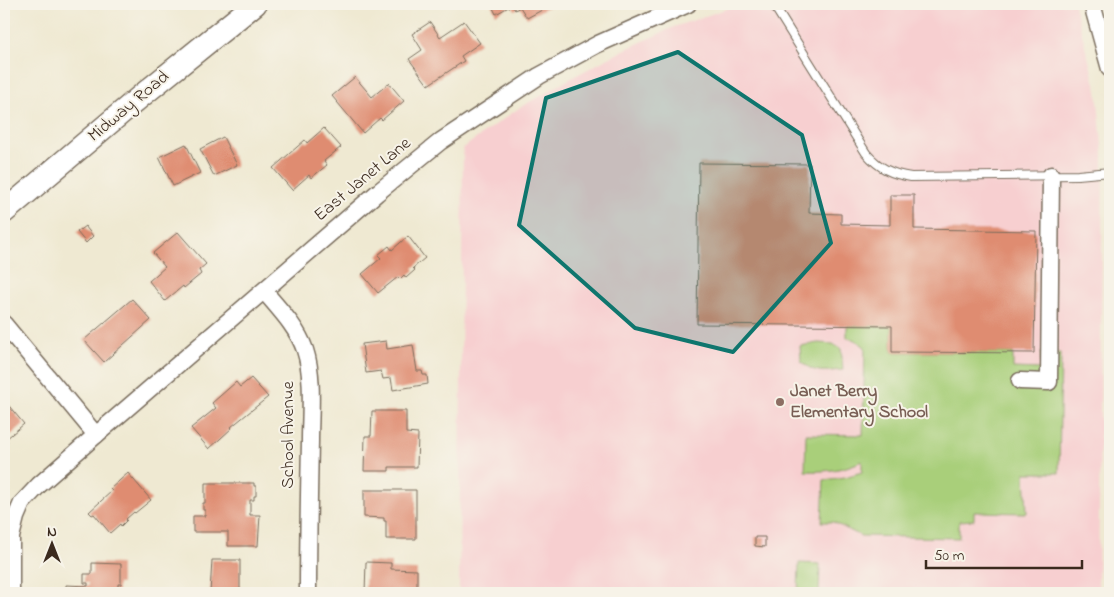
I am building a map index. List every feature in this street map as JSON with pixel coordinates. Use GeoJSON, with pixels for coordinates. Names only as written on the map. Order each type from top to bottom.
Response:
{"type":"FeatureCollection","features":[{"type":"Feature","properties":{"kind":"main road","name":"Midway Road"},"geometry":{"type":"LineString","coordinates":[[4,212],[140,97],[255,4]]}},
{"type":"Feature","properties":{"kind":"street","name":"East Janet Lane"},"geometry":{"type":"LineString","coordinates":[[11,593],[11,537],[16,517],[22,503],[38,485],[376,193],[441,141],[539,76],[598,44],[688,4]]}},
{"type":"Feature","properties":{"kind":"street"},"geometry":{"type":"LineString","coordinates":[[1092,4],[1110,69]]}},
{"type":"Feature","properties":{"kind":"street"},"geometry":{"type":"LineString","coordinates":[[1020,381],[1049,382],[1051,175]]}},
{"type":"Feature","properties":{"kind":"street","name":"School Avenue"},"geometry":{"type":"LineString","coordinates":[[264,291],[297,332],[305,350],[308,364],[310,397],[308,593]]}},
{"type":"Feature","properties":{"kind":"street"},"geometry":{"type":"LineString","coordinates":[[4,324],[96,435]]}},
{"type":"Feature","properties":{"kind":"lane"},"geometry":{"type":"LineString","coordinates":[[773,4],[866,153],[881,168],[895,174],[910,177],[1078,175],[1110,172]]}},
{"type":"Feature","properties":{"kind":"highlighted area"},"geometry":{"type":"Polygon","coordinates":[[[678,52],[802,135],[831,243],[733,352],[635,328],[519,225],[546,98],[678,52]]]}},
{"type":"Feature","properties":{"kind":"shaded area","name":"Janet Berry Elementary School"},"geometry":{"type":"Polygon","coordinates":[[[740,4],[1074,4],[1097,91],[1103,155],[1098,593],[459,593],[463,148],[519,108],[624,50],[674,27],[740,4]]]}},
{"type":"Feature","properties":{"kind":"green space"},"geometry":{"type":"Polygon","coordinates":[[[847,326],[892,326],[892,352],[1013,353],[1013,368],[1041,369],[1041,353],[1061,353],[1059,473],[1025,473],[1027,513],[974,512],[974,520],[959,521],[959,538],[861,536],[833,522],[822,522],[824,480],[862,472],[862,461],[834,470],[805,471],[806,434],[863,435],[865,347],[847,337],[847,326]]]}},
{"type":"Feature","properties":{"kind":"green space"},"geometry":{"type":"Polygon","coordinates":[[[818,343],[833,344],[841,349],[843,370],[816,370],[801,361],[800,346],[818,343]]]}},
{"type":"Feature","properties":{"kind":"green space"},"geometry":{"type":"Polygon","coordinates":[[[799,563],[820,564],[819,593],[798,593],[799,563]]]}},
{"type":"Feature","properties":{"kind":"building"},"geometry":{"type":"Polygon","coordinates":[[[491,4],[553,4],[527,18],[520,7],[515,10],[512,5],[496,14],[491,4]]]}},
{"type":"Feature","properties":{"kind":"building"},"geometry":{"type":"Polygon","coordinates":[[[464,21],[480,43],[461,56],[464,61],[428,85],[409,59],[422,50],[412,34],[430,22],[440,37],[464,21]]]}},
{"type":"Feature","properties":{"kind":"building"},"geometry":{"type":"Polygon","coordinates":[[[355,77],[372,97],[389,83],[404,101],[363,133],[332,96],[355,77]]]}},
{"type":"Feature","properties":{"kind":"building"},"geometry":{"type":"Polygon","coordinates":[[[324,128],[341,147],[324,161],[327,165],[311,178],[309,175],[292,190],[273,168],[305,140],[307,143],[324,128]]]}},
{"type":"Feature","properties":{"kind":"building"},"geometry":{"type":"Polygon","coordinates":[[[223,137],[237,165],[214,176],[200,149],[223,137]]]}},
{"type":"Feature","properties":{"kind":"building"},"geometry":{"type":"Polygon","coordinates":[[[186,144],[200,173],[173,186],[159,157],[186,144]]]}},
{"type":"Feature","properties":{"kind":"building"},"geometry":{"type":"Polygon","coordinates":[[[699,163],[810,164],[809,213],[841,214],[841,224],[890,225],[890,195],[914,195],[914,229],[1036,231],[1034,353],[892,352],[892,326],[697,324],[699,163]]]}},
{"type":"Feature","properties":{"kind":"building"},"geometry":{"type":"Polygon","coordinates":[[[85,226],[93,236],[86,243],[77,232],[85,226]]]}},
{"type":"Feature","properties":{"kind":"building"},"geometry":{"type":"Polygon","coordinates":[[[178,232],[206,264],[199,270],[201,274],[165,301],[149,281],[165,267],[153,253],[178,232]]]}},
{"type":"Feature","properties":{"kind":"building"},"geometry":{"type":"Polygon","coordinates":[[[408,236],[425,258],[413,268],[415,270],[406,278],[404,275],[400,279],[398,277],[378,293],[362,274],[381,258],[378,255],[389,246],[392,250],[408,236]]]}},
{"type":"Feature","properties":{"kind":"building"},"geometry":{"type":"Polygon","coordinates":[[[132,299],[151,320],[104,362],[84,340],[132,299]]]}},
{"type":"Feature","properties":{"kind":"building"},"geometry":{"type":"Polygon","coordinates":[[[386,341],[387,349],[413,345],[417,371],[422,371],[423,375],[427,375],[428,384],[393,390],[391,378],[383,379],[381,371],[366,373],[362,344],[386,341]]]}},
{"type":"Feature","properties":{"kind":"building"},"geometry":{"type":"Polygon","coordinates":[[[251,378],[268,397],[231,427],[209,449],[191,428],[216,408],[212,403],[236,382],[240,387],[251,378]]]}},
{"type":"Feature","properties":{"kind":"building"},"geometry":{"type":"Polygon","coordinates":[[[4,400],[24,424],[6,439],[8,442],[4,445],[4,400]]]}},
{"type":"Feature","properties":{"kind":"building"},"geometry":{"type":"Polygon","coordinates":[[[372,411],[406,411],[406,433],[418,434],[417,467],[389,467],[389,471],[364,471],[365,436],[371,436],[372,411]]]}},
{"type":"Feature","properties":{"kind":"building"},"geometry":{"type":"Polygon","coordinates":[[[128,473],[151,500],[110,533],[94,514],[92,515],[89,512],[128,473]]]}},
{"type":"Feature","properties":{"kind":"building"},"geometry":{"type":"Polygon","coordinates":[[[205,483],[254,483],[254,486],[256,486],[256,496],[254,496],[254,500],[250,500],[250,515],[260,515],[258,546],[228,546],[228,532],[193,532],[193,516],[205,516],[203,503],[205,503],[205,483]]]}},
{"type":"Feature","properties":{"kind":"building"},"geometry":{"type":"Polygon","coordinates":[[[364,490],[416,490],[416,539],[386,539],[386,521],[384,521],[384,518],[364,517],[364,490]]]}},
{"type":"Feature","properties":{"kind":"building"},"geometry":{"type":"Polygon","coordinates":[[[755,537],[765,537],[765,547],[755,546],[755,537]]]}},
{"type":"Feature","properties":{"kind":"building"},"geometry":{"type":"Polygon","coordinates":[[[212,560],[240,560],[240,593],[210,593],[212,560]]]}},
{"type":"Feature","properties":{"kind":"building"},"geometry":{"type":"Polygon","coordinates":[[[366,562],[391,563],[391,569],[417,570],[417,593],[365,593],[366,562]]]}},
{"type":"Feature","properties":{"kind":"building"},"geometry":{"type":"Polygon","coordinates":[[[92,563],[121,564],[121,584],[118,584],[118,593],[66,593],[66,585],[88,586],[88,583],[84,583],[84,574],[92,574],[92,563]]]}},
{"type":"Feature","properties":{"kind":"place","name":"Janet Berry Elementary School"},"geometry":{"type":"Point","coordinates":[780,402]}}]}
